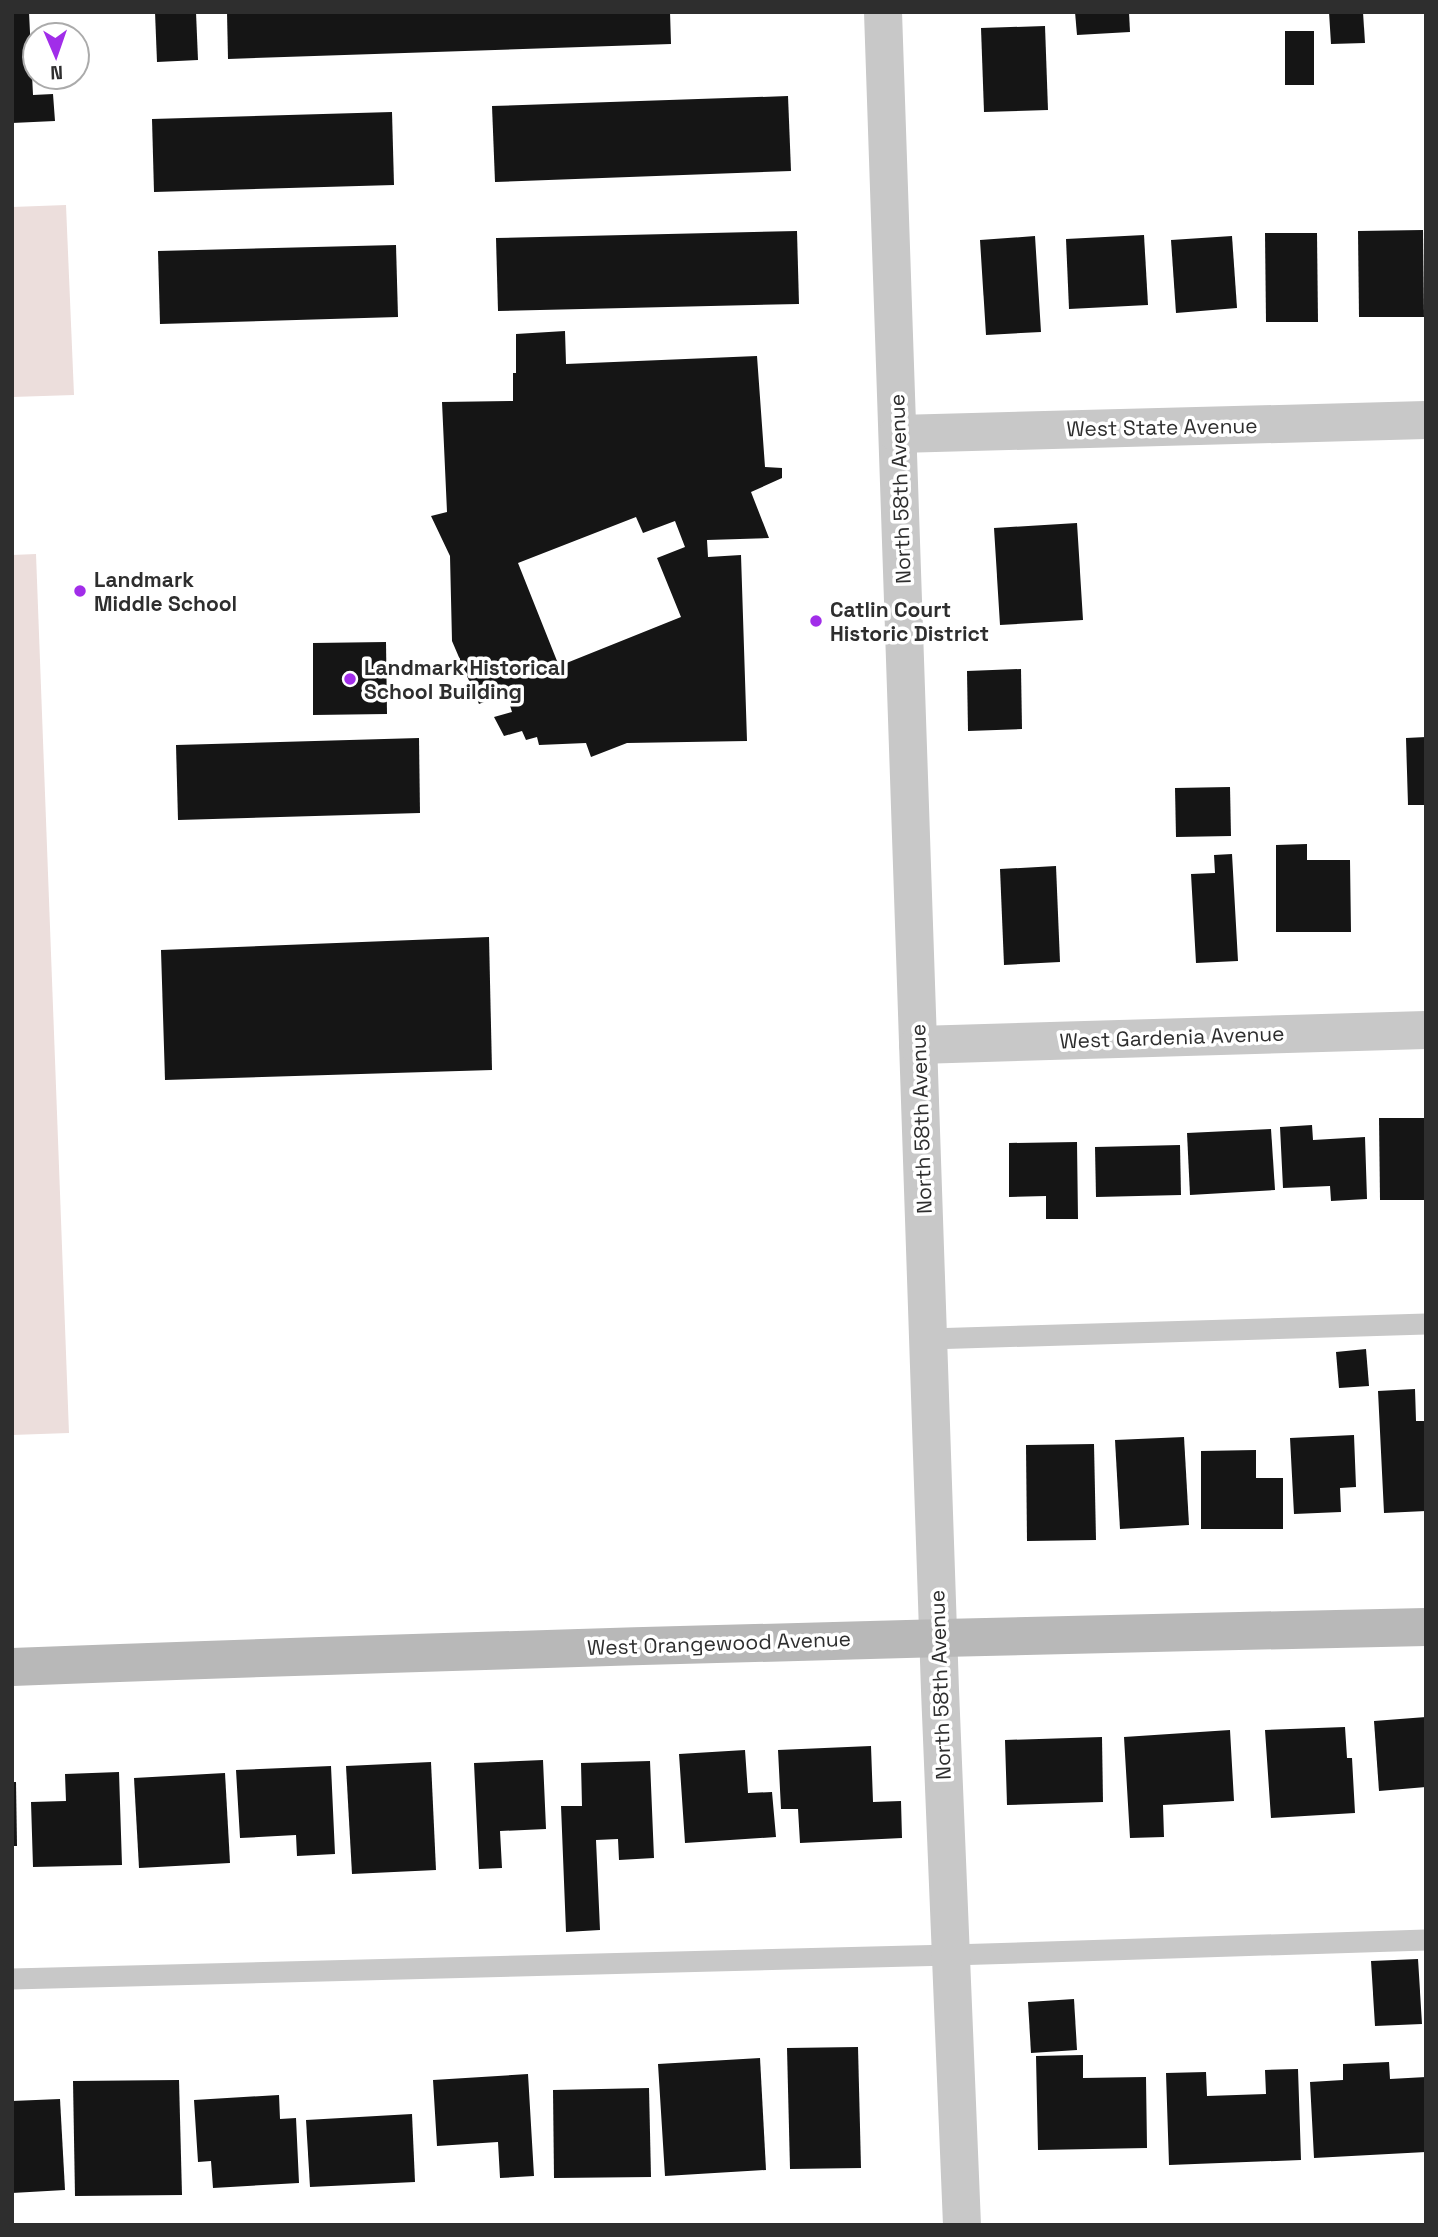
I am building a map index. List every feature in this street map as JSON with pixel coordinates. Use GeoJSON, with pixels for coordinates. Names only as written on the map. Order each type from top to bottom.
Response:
{"type":"FeatureCollection","features":[{"type":"Feature","properties":{"kind":"street","name":"North 58th Avenue"},"geometry":{"type":"LineString","coordinates":[[883,12],[962,2225]]}},
{"type":"Feature","properties":{"kind":"street","name":"West State Avenue"},"geometry":{"type":"LineString","coordinates":[[898,434],[1426,420]]}},
{"type":"Feature","properties":{"kind":"street","name":"West Gardenia Avenue"},"geometry":{"type":"LineString","coordinates":[[918,1045],[1426,1030]]}},
{"type":"Feature","properties":{"kind":"street","name":"West Orangewood Avenue"},"geometry":{"type":"LineString","coordinates":[[12,1667],[396,1652],[939,1636],[1426,1627]]}},
{"type":"Feature","properties":{"kind":"lane"},"geometry":{"type":"LineString","coordinates":[[929,1339],[1426,1324]]}},
{"type":"Feature","properties":{"kind":"lane"},"geometry":{"type":"LineString","coordinates":[[12,1979],[1426,1940]]}},
{"type":"Feature","properties":{"kind":"shaded area"},"geometry":{"type":"Polygon","coordinates":[[[66,205],[74,395],[12,397],[12,207],[66,205]]]}},
{"type":"Feature","properties":{"kind":"shaded area"},"geometry":{"type":"Polygon","coordinates":[[[36,554],[69,1433],[12,1435],[12,555],[36,554]]]}},
{"type":"Feature","properties":{"kind":"building"},"geometry":{"type":"Polygon","coordinates":[[[12,12],[29,12],[29,21],[21,21],[21,91],[33,91],[33,95],[53,94],[55,121],[12,123],[12,12]]]}},
{"type":"Feature","properties":{"kind":"building"},"geometry":{"type":"Polygon","coordinates":[[[155,12],[196,12],[198,60],[157,62],[155,12]]]}},
{"type":"Feature","properties":{"kind":"building"},"geometry":{"type":"Polygon","coordinates":[[[227,12],[670,12],[671,44],[228,59],[227,12]]]}},
{"type":"Feature","properties":{"kind":"building"},"geometry":{"type":"Polygon","coordinates":[[[1075,12],[1129,12],[1130,32],[1077,35],[1075,12]]]}},
{"type":"Feature","properties":{"kind":"building"},"geometry":{"type":"Polygon","coordinates":[[[1329,12],[1363,12],[1365,43],[1331,44],[1329,12]]]}},
{"type":"Feature","properties":{"kind":"building"},"geometry":{"type":"Polygon","coordinates":[[[1045,26],[1048,110],[984,112],[981,28],[1045,26]]]}},
{"type":"Feature","properties":{"kind":"building"},"geometry":{"type":"Polygon","coordinates":[[[1285,31],[1314,31],[1314,85],[1285,85],[1285,31]]]}},
{"type":"Feature","properties":{"kind":"building"},"geometry":{"type":"Polygon","coordinates":[[[788,96],[791,171],[495,182],[492,106],[788,96]]]}},
{"type":"Feature","properties":{"kind":"building"},"geometry":{"type":"Polygon","coordinates":[[[392,112],[394,185],[154,192],[152,119],[392,112]]]}},
{"type":"Feature","properties":{"kind":"building"},"geometry":{"type":"Polygon","coordinates":[[[1423,230],[1424,317],[1359,317],[1358,231],[1423,230]]]}},
{"type":"Feature","properties":{"kind":"building"},"geometry":{"type":"Polygon","coordinates":[[[797,231],[799,304],[498,311],[496,238],[797,231]]]}},
{"type":"Feature","properties":{"kind":"building"},"geometry":{"type":"Polygon","coordinates":[[[1265,233],[1317,233],[1318,322],[1266,322],[1265,233]]]}},
{"type":"Feature","properties":{"kind":"building"},"geometry":{"type":"Polygon","coordinates":[[[1144,235],[1148,305],[1069,309],[1066,239],[1144,235]]]}},
{"type":"Feature","properties":{"kind":"building"},"geometry":{"type":"Polygon","coordinates":[[[1035,236],[1041,332],[986,335],[980,240],[1035,236]]]}},
{"type":"Feature","properties":{"kind":"building"},"geometry":{"type":"Polygon","coordinates":[[[1232,236],[1237,308],[1176,313],[1171,240],[1232,236]]]}},
{"type":"Feature","properties":{"kind":"building"},"geometry":{"type":"Polygon","coordinates":[[[396,245],[398,317],[160,324],[158,251],[396,245]]]}},
{"type":"Feature","properties":{"kind":"building"},"geometry":{"type":"Polygon","coordinates":[[[565,331],[566,364],[757,356],[765,467],[782,468],[782,478],[751,492],[769,538],[707,540],[708,557],[741,555],[747,741],[627,743],[591,757],[586,743],[539,745],[537,737],[526,740],[522,731],[504,736],[494,717],[512,712],[506,693],[479,704],[452,641],[450,556],[431,516],[447,512],[442,402],[513,401],[516,334],[565,331]],[[636,517],[518,563],[559,666],[681,617],[657,558],[685,547],[675,521],[643,533],[636,517]]]}},
{"type":"Feature","properties":{"kind":"building"},"geometry":{"type":"Polygon","coordinates":[[[1077,523],[1083,620],[1000,625],[994,528],[1077,523]]]}},
{"type":"Feature","properties":{"kind":"building","name":"Landmark Historical School Building"},"geometry":{"type":"Polygon","coordinates":[[[386,642],[387,714],[313,715],[313,643],[386,642]]]}},
{"type":"Feature","properties":{"kind":"building"},"geometry":{"type":"Polygon","coordinates":[[[1021,669],[1022,729],[968,731],[967,671],[1021,669]]]}},
{"type":"Feature","properties":{"kind":"building"},"geometry":{"type":"Polygon","coordinates":[[[1426,737],[1426,805],[1408,805],[1406,738],[1426,737]]]}},
{"type":"Feature","properties":{"kind":"building"},"geometry":{"type":"Polygon","coordinates":[[[419,738],[420,813],[178,820],[176,745],[419,738]]]}},
{"type":"Feature","properties":{"kind":"building"},"geometry":{"type":"Polygon","coordinates":[[[1230,787],[1231,836],[1176,837],[1175,788],[1230,787]]]}},
{"type":"Feature","properties":{"kind":"building"},"geometry":{"type":"Polygon","coordinates":[[[1307,844],[1307,860],[1350,860],[1351,932],[1276,932],[1276,845],[1307,844]]]}},
{"type":"Feature","properties":{"kind":"building"},"geometry":{"type":"Polygon","coordinates":[[[1232,854],[1238,961],[1196,963],[1191,874],[1215,873],[1214,855],[1232,854]]]}},
{"type":"Feature","properties":{"kind":"building"},"geometry":{"type":"Polygon","coordinates":[[[1056,866],[1060,962],[1004,965],[1000,869],[1056,866]]]}},
{"type":"Feature","properties":{"kind":"building"},"geometry":{"type":"Polygon","coordinates":[[[489,937],[492,1070],[165,1080],[161,950],[489,937]]]}},
{"type":"Feature","properties":{"kind":"building"},"geometry":{"type":"Polygon","coordinates":[[[1379,1118],[1426,1118],[1426,1200],[1380,1200],[1379,1118]]]}},
{"type":"Feature","properties":{"kind":"building"},"geometry":{"type":"Polygon","coordinates":[[[1312,1125],[1313,1140],[1365,1137],[1367,1199],[1331,1201],[1330,1186],[1283,1188],[1280,1127],[1312,1125]]]}},
{"type":"Feature","properties":{"kind":"building"},"geometry":{"type":"Polygon","coordinates":[[[1271,1129],[1275,1190],[1190,1195],[1187,1133],[1271,1129]]]}},
{"type":"Feature","properties":{"kind":"building"},"geometry":{"type":"Polygon","coordinates":[[[1077,1142],[1078,1219],[1046,1219],[1046,1196],[1009,1197],[1009,1143],[1077,1142]]]}},
{"type":"Feature","properties":{"kind":"building"},"geometry":{"type":"Polygon","coordinates":[[[1180,1145],[1181,1195],[1096,1197],[1095,1147],[1180,1145]]]}},
{"type":"Feature","properties":{"kind":"building"},"geometry":{"type":"Polygon","coordinates":[[[1366,1349],[1369,1386],[1339,1388],[1336,1352],[1366,1349]]]}},
{"type":"Feature","properties":{"kind":"building"},"geometry":{"type":"Polygon","coordinates":[[[1415,1389],[1416,1421],[1426,1421],[1426,1511],[1384,1513],[1378,1391],[1415,1389]]]}},
{"type":"Feature","properties":{"kind":"building"},"geometry":{"type":"Polygon","coordinates":[[[1354,1435],[1356,1487],[1340,1488],[1341,1512],[1294,1514],[1290,1438],[1354,1435]]]}},
{"type":"Feature","properties":{"kind":"building"},"geometry":{"type":"Polygon","coordinates":[[[1184,1437],[1189,1525],[1120,1529],[1115,1440],[1184,1437]]]}},
{"type":"Feature","properties":{"kind":"building"},"geometry":{"type":"Polygon","coordinates":[[[1094,1444],[1096,1540],[1027,1541],[1026,1445],[1094,1444]]]}},
{"type":"Feature","properties":{"kind":"building"},"geometry":{"type":"Polygon","coordinates":[[[1256,1450],[1256,1478],[1283,1478],[1283,1529],[1201,1529],[1201,1451],[1256,1450]]]}},
{"type":"Feature","properties":{"kind":"building"},"geometry":{"type":"Polygon","coordinates":[[[1426,1717],[1426,1787],[1379,1791],[1374,1721],[1426,1717]]]}},
{"type":"Feature","properties":{"kind":"building"},"geometry":{"type":"Polygon","coordinates":[[[1345,1727],[1347,1758],[1352,1758],[1355,1813],[1271,1818],[1265,1730],[1345,1727]]]}},
{"type":"Feature","properties":{"kind":"building"},"geometry":{"type":"Polygon","coordinates":[[[1230,1730],[1234,1801],[1163,1805],[1164,1837],[1130,1838],[1124,1737],[1230,1730]]]}},
{"type":"Feature","properties":{"kind":"building"},"geometry":{"type":"Polygon","coordinates":[[[1102,1737],[1103,1802],[1007,1805],[1005,1740],[1102,1737]]]}},
{"type":"Feature","properties":{"kind":"building"},"geometry":{"type":"Polygon","coordinates":[[[871,1746],[873,1802],[901,1801],[902,1838],[800,1843],[798,1809],[781,1809],[778,1750],[871,1746]]]}},
{"type":"Feature","properties":{"kind":"building"},"geometry":{"type":"Polygon","coordinates":[[[745,1750],[748,1793],[772,1792],[776,1837],[685,1843],[679,1754],[745,1750]]]}},
{"type":"Feature","properties":{"kind":"building"},"geometry":{"type":"Polygon","coordinates":[[[543,1760],[546,1829],[500,1831],[502,1868],[479,1869],[474,1763],[543,1760]]]}},
{"type":"Feature","properties":{"kind":"building"},"geometry":{"type":"Polygon","coordinates":[[[650,1761],[654,1858],[619,1860],[618,1839],[596,1840],[600,1930],[566,1932],[561,1806],[582,1806],[581,1763],[650,1761]]]}},
{"type":"Feature","properties":{"kind":"building"},"geometry":{"type":"Polygon","coordinates":[[[431,1762],[436,1870],[352,1874],[346,1766],[431,1762]]]}},
{"type":"Feature","properties":{"kind":"building"},"geometry":{"type":"Polygon","coordinates":[[[331,1766],[335,1854],[297,1856],[296,1835],[240,1838],[236,1770],[331,1766]]]}},
{"type":"Feature","properties":{"kind":"building"},"geometry":{"type":"Polygon","coordinates":[[[119,1772],[122,1865],[33,1867],[31,1802],[66,1801],[65,1774],[119,1772]]]}},
{"type":"Feature","properties":{"kind":"building"},"geometry":{"type":"Polygon","coordinates":[[[225,1773],[230,1863],[139,1868],[134,1778],[225,1773]]]}},
{"type":"Feature","properties":{"kind":"building"},"geometry":{"type":"Polygon","coordinates":[[[12,1782],[16,1782],[17,1846],[12,1846],[12,1782]]]}},
{"type":"Feature","properties":{"kind":"building"},"geometry":{"type":"Polygon","coordinates":[[[1418,1959],[1422,2024],[1375,2026],[1371,1961],[1418,1959]]]}},
{"type":"Feature","properties":{"kind":"building"},"geometry":{"type":"Polygon","coordinates":[[[1074,1999],[1077,2050],[1031,2053],[1028,2002],[1074,1999]]]}},
{"type":"Feature","properties":{"kind":"building"},"geometry":{"type":"Polygon","coordinates":[[[858,2047],[861,2168],[790,2169],[787,2048],[858,2047]]]}},
{"type":"Feature","properties":{"kind":"building"},"geometry":{"type":"Polygon","coordinates":[[[1083,2055],[1083,2078],[1146,2077],[1147,2148],[1038,2150],[1036,2056],[1083,2055]]]}},
{"type":"Feature","properties":{"kind":"building"},"geometry":{"type":"Polygon","coordinates":[[[760,2058],[766,2170],[665,2176],[658,2064],[760,2058]]]}},
{"type":"Feature","properties":{"kind":"building"},"geometry":{"type":"Polygon","coordinates":[[[1389,2062],[1390,2079],[1426,2077],[1426,2152],[1314,2158],[1310,2082],[1343,2080],[1343,2064],[1389,2062]]]}},
{"type":"Feature","properties":{"kind":"building"},"geometry":{"type":"Polygon","coordinates":[[[1298,2069],[1301,2160],[1169,2165],[1166,2073],[1206,2072],[1207,2096],[1266,2094],[1265,2070],[1298,2069]]]}},
{"type":"Feature","properties":{"kind":"building"},"geometry":{"type":"Polygon","coordinates":[[[528,2074],[534,2176],[500,2178],[498,2142],[437,2146],[433,2080],[528,2074]]]}},
{"type":"Feature","properties":{"kind":"building"},"geometry":{"type":"Polygon","coordinates":[[[179,2080],[182,2195],[75,2196],[73,2081],[179,2080]]]}},
{"type":"Feature","properties":{"kind":"building"},"geometry":{"type":"Polygon","coordinates":[[[649,2088],[651,2177],[554,2178],[553,2090],[649,2088]]]}},
{"type":"Feature","properties":{"kind":"building"},"geometry":{"type":"Polygon","coordinates":[[[279,2095],[280,2119],[296,2118],[299,2183],[213,2188],[211,2161],[198,2162],[194,2100],[279,2095]]]}},
{"type":"Feature","properties":{"kind":"building"},"geometry":{"type":"Polygon","coordinates":[[[60,2099],[65,2190],[12,2193],[12,2101],[60,2099]]]}},
{"type":"Feature","properties":{"kind":"building"},"geometry":{"type":"Polygon","coordinates":[[[412,2114],[415,2182],[310,2187],[306,2120],[412,2114]]]}},
{"type":"Feature","properties":{"kind":"place","name":"Landmark Middle School"},"geometry":{"type":"Point","coordinates":[80,591]}},
{"type":"Feature","properties":{"kind":"place","name":"Catlin Court Historic District"},"geometry":{"type":"Point","coordinates":[816,621]}},
{"type":"Feature","properties":{"kind":"place","name":"Landmark Historical School Building"},"geometry":{"type":"Point","coordinates":[350,679]}}]}
